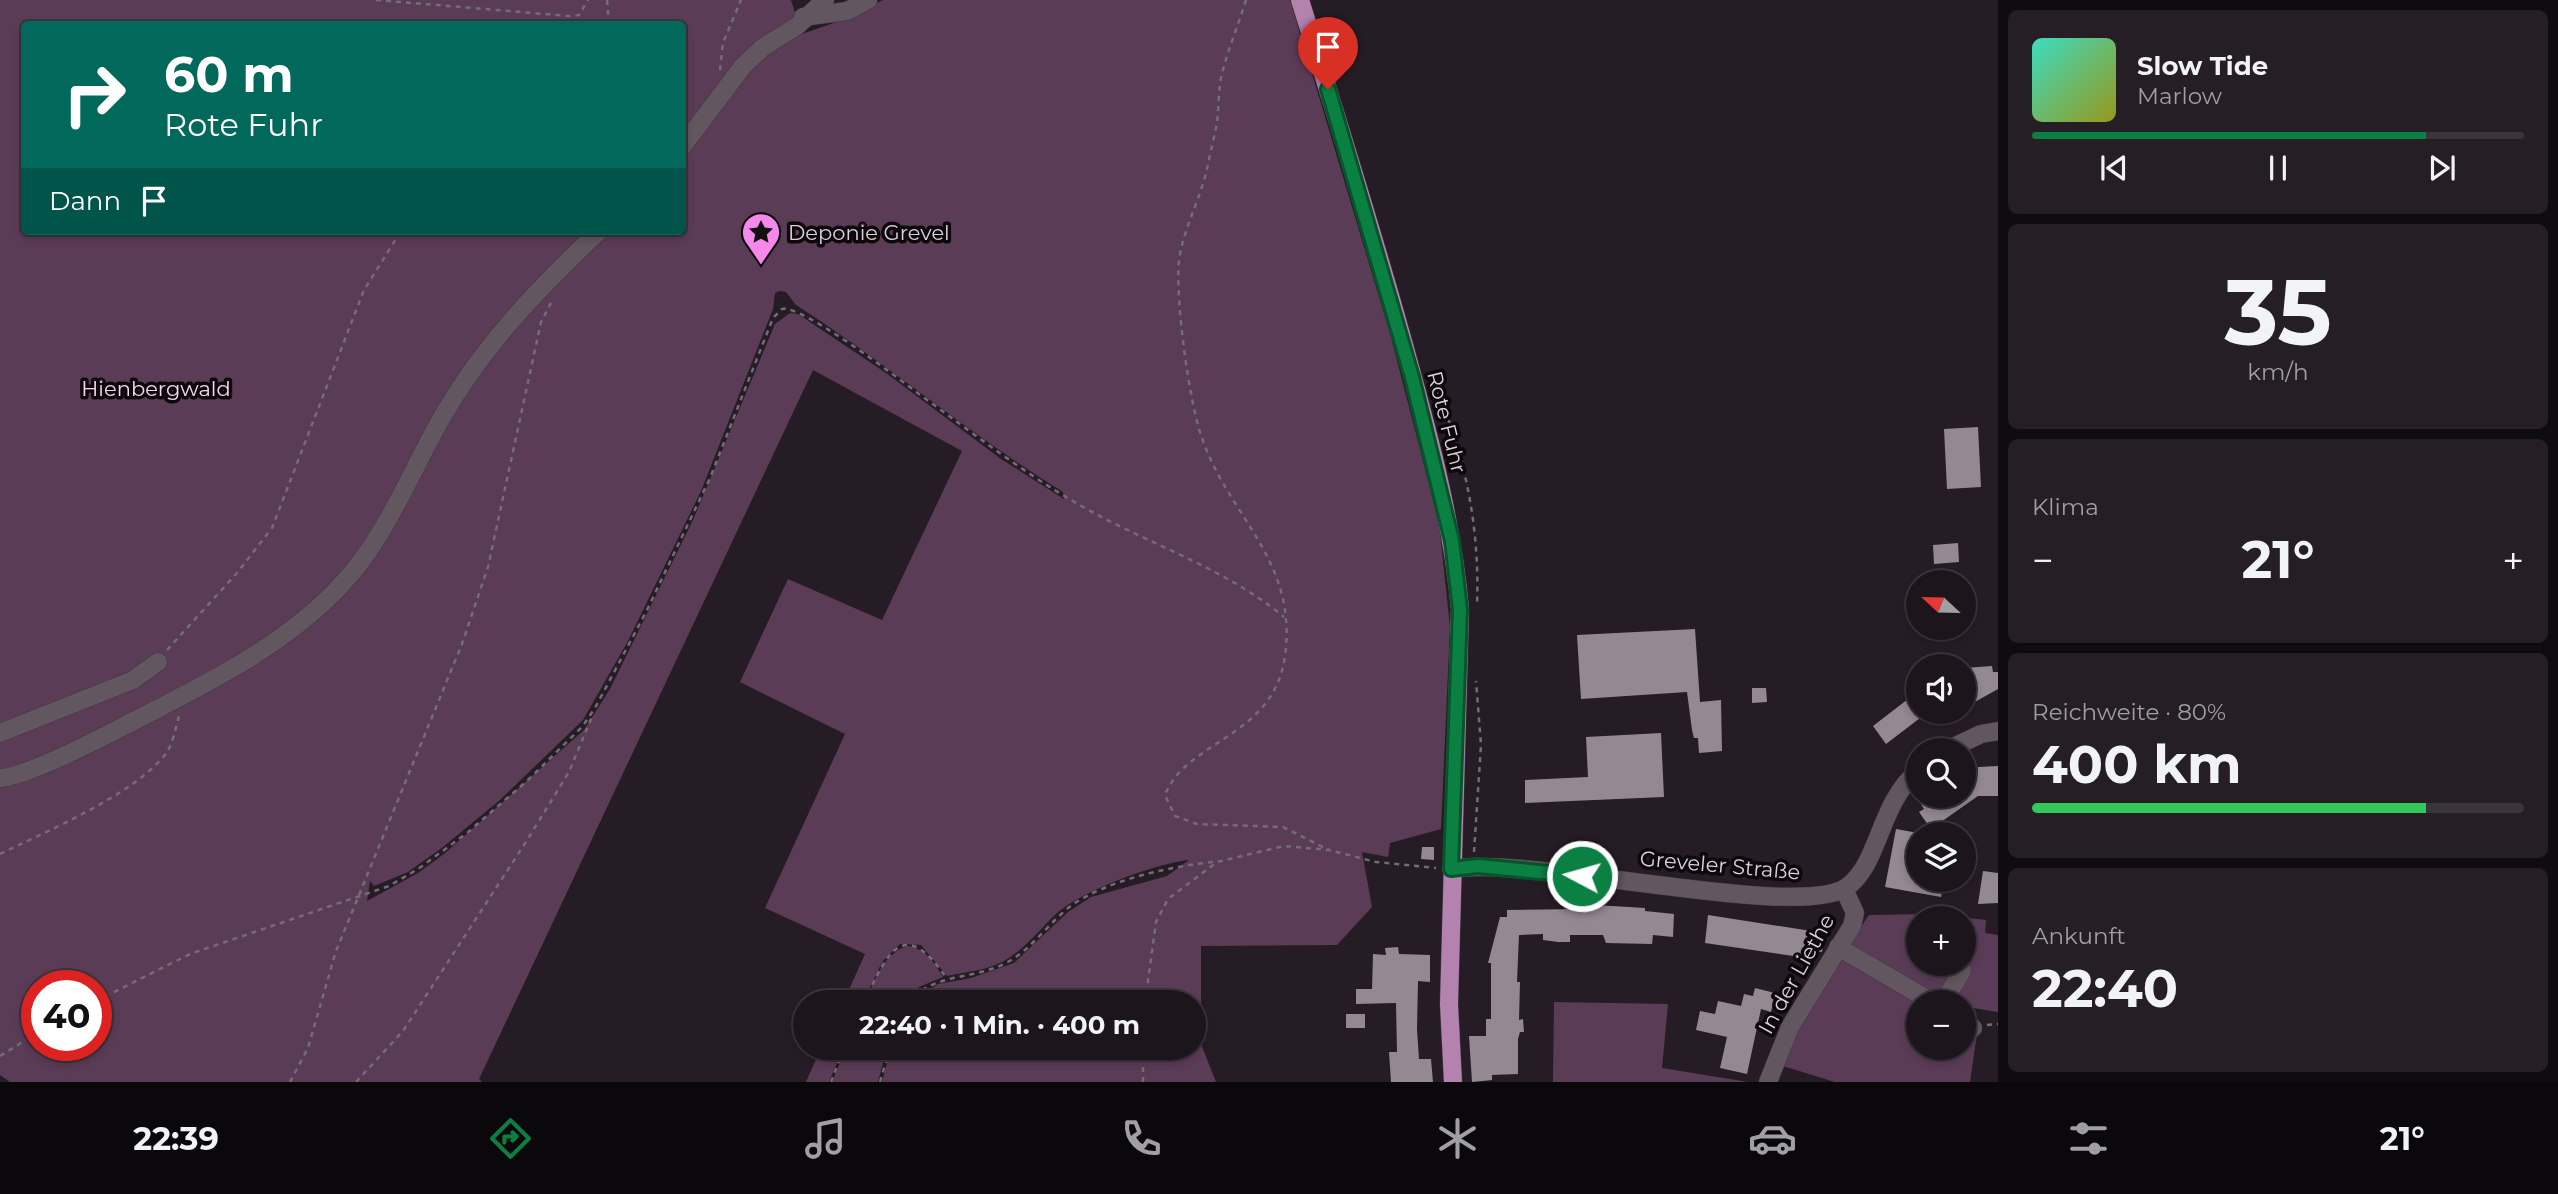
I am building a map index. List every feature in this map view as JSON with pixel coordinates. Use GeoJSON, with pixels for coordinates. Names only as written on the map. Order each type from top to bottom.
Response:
{"type":"FeatureCollection","features":[{"type":"Feature","properties":{"kind":"main road","name":"Rote Fuhr"},"geometry":{"type":"LineString","coordinates":[[1300,0],[1386,282],[1437,470],[1452,541],[1460,609],[1449,1004],[1453,1082]]}},
{"type":"Feature","properties":{"kind":"street"},"geometry":{"type":"LineString","coordinates":[[686,142],[743,66],[762,48],[797,26],[803,17],[825,0]]}},
{"type":"Feature","properties":{"kind":"street"},"geometry":{"type":"LineString","coordinates":[[803,17],[847,11],[868,0]]}},
{"type":"Feature","properties":{"kind":"street"},"geometry":{"type":"LineString","coordinates":[[0,778],[88,744],[183,696],[274,641],[343,583],[386,524],[415,464],[473,370],[509,322],[595,235]]}},
{"type":"Feature","properties":{"kind":"street"},"geometry":{"type":"LineString","coordinates":[[0,733],[133,680],[158,662]]}},
{"type":"Feature","properties":{"kind":"street"},"geometry":{"type":"LineString","coordinates":[[1973,738],[1998,731]]}},
{"type":"Feature","properties":{"kind":"street"},"geometry":{"type":"LineString","coordinates":[[1844,889],[1858,878],[1886,812],[1906,784]]}},
{"type":"Feature","properties":{"kind":"street","name":"Greveler Straße"},"geometry":{"type":"LineString","coordinates":[[1451,869],[1472,866],[1529,870],[1771,896],[1814,895],[1844,889]]}},
{"type":"Feature","properties":{"kind":"street","name":"In der Liethe"},"geometry":{"type":"LineString","coordinates":[[1768,1082],[1790,1027],[1852,926],[1855,913],[1844,889]]}},
{"type":"Feature","properties":{"kind":"street"},"geometry":{"type":"LineString","coordinates":[[1838,947],[1912,990]]}},
{"type":"Feature","properties":{"kind":"path"},"geometry":{"type":"LineString","coordinates":[[376,0],[569,16],[579,15],[588,0]]}},
{"type":"Feature","properties":{"kind":"path"},"geometry":{"type":"LineString","coordinates":[[607,0],[609,21]]}},
{"type":"Feature","properties":{"kind":"path"},"geometry":{"type":"LineString","coordinates":[[719,81],[723,43],[741,0]]}},
{"type":"Feature","properties":{"kind":"path"},"geometry":{"type":"LineString","coordinates":[[1246,0],[1222,72],[1217,123],[1206,175],[1179,258],[1178,293],[1202,438],[1273,563],[1284,617],[1285,657],[1278,681],[1261,709],[1237,732],[1181,771],[1169,784],[1165,795],[1175,816],[1197,824],[1283,827],[1329,850]]}},
{"type":"Feature","properties":{"kind":"path"},"geometry":{"type":"LineString","coordinates":[[158,662],[272,528],[364,290],[398,235]]}},
{"type":"Feature","properties":{"kind":"path"},"geometry":{"type":"LineString","coordinates":[[290,1082],[308,1048],[336,951],[462,644],[488,567],[541,322],[552,301]]}},
{"type":"Feature","properties":{"kind":"path"},"geometry":{"type":"LineString","coordinates":[[356,1082],[402,1031],[569,772],[595,708],[647,610],[710,478],[773,318],[782,309],[789,307],[887,370],[1048,487],[1191,560],[1267,602],[1284,617]]}},
{"type":"Feature","properties":{"kind":"path"},"geometry":{"type":"LineString","coordinates":[[0,854],[104,802],[149,770],[168,751],[183,696]]}},
{"type":"Feature","properties":{"kind":"path"},"geometry":{"type":"LineString","coordinates":[[112,993],[190,954],[298,916],[360,898],[418,869],[467,833],[537,771],[582,727],[595,708]]}},
{"type":"Feature","properties":{"kind":"path"},"geometry":{"type":"LineString","coordinates":[[921,990],[927,985],[1003,965],[1020,955],[1072,906],[1088,896],[1159,872],[1284,846],[1329,850],[1376,862],[1451,869]]}},
{"type":"Feature","properties":{"kind":"path"},"geometry":{"type":"LineString","coordinates":[[1147,990],[1156,922],[1168,899],[1217,862]]}},
{"type":"Feature","properties":{"kind":"path"},"geometry":{"type":"LineString","coordinates":[[870,990],[884,961],[895,948],[906,945],[917,945],[926,952],[947,979]]}},
{"type":"Feature","properties":{"kind":"path"},"geometry":{"type":"LineString","coordinates":[[0,1056],[21,1043]]}},
{"type":"Feature","properties":{"kind":"path"},"geometry":{"type":"LineString","coordinates":[[831,1082],[840,1060]]}},
{"type":"Feature","properties":{"kind":"path"},"geometry":{"type":"LineString","coordinates":[[880,1082],[886,1060]]}},
{"type":"Feature","properties":{"kind":"path"},"geometry":{"type":"LineString","coordinates":[[1143,1060],[1143,1082]]}},
{"type":"Feature","properties":{"kind":"green space","name":"Hienbergwald"},"geometry":{"type":"Polygon","coordinates":[[[0,0],[791,0],[802,34],[848,18],[883,0],[1290,0],[1391,337],[1439,523],[1450,627],[1441,829],[1390,843],[1388,857],[1362,852],[1372,907],[1337,945],[1201,946],[1201,990],[929,990],[938,984],[971,978],[1014,963],[1068,912],[1091,897],[1167,876],[1189,860],[1139,872],[1083,896],[1056,914],[1025,945],[998,964],[947,976],[921,945],[900,944],[882,962],[869,990],[849,990],[865,954],[765,908],[845,734],[740,682],[788,579],[882,620],[962,451],[813,370],[479,1079],[482,1082],[10,1082],[0,1075],[0,0]],[[786,292],[775,293],[773,309],[701,491],[628,641],[583,720],[500,800],[443,847],[408,872],[374,886],[370,881],[367,901],[418,873],[444,854],[584,730],[610,689],[693,520],[775,324],[790,313],[798,314],[886,373],[1001,459],[1064,499],[1063,492],[995,447],[796,305],[786,292]]]}},
{"type":"Feature","properties":{"kind":"green space"},"geometry":{"type":"Polygon","coordinates":[[[1906,914],[1906,976],[1976,976],[1976,919],[1986,920],[1985,933],[1998,935],[1998,1012],[1976,1008],[1976,990],[1906,990],[1906,1060],[1973,1060],[1970,1082],[1835,1082],[1776,1064],[1817,993],[1869,915],[1906,914]]]}},
{"type":"Feature","properties":{"kind":"green space"},"geometry":{"type":"Polygon","coordinates":[[[907,946],[924,953],[943,977],[916,990],[870,990],[885,962],[907,946]]]}},
{"type":"Feature","properties":{"kind":"green space"},"geometry":{"type":"Polygon","coordinates":[[[1554,1002],[1668,1004],[1662,1068],[1748,1082],[1553,1082],[1554,1002]]]}},
{"type":"Feature","properties":{"kind":"green space"},"geometry":{"type":"Polygon","coordinates":[[[1206,1057],[1216,1082],[882,1082],[888,1060],[1206,1060],[1206,1057]]]}},
{"type":"Feature","properties":{"kind":"green space"},"geometry":{"type":"Polygon","coordinates":[[[816,1060],[838,1060],[829,1082],[806,1082],[816,1060]]]}},
{"type":"Feature","properties":{"kind":"green space"},"geometry":{"type":"Polygon","coordinates":[[[841,1060],[884,1060],[878,1082],[832,1082],[841,1060]]]}},
{"type":"Feature","properties":{"kind":"building"},"geometry":{"type":"Polygon","coordinates":[[[1978,427],[1981,487],[1947,489],[1944,429],[1978,427]]]}},
{"type":"Feature","properties":{"kind":"building"},"geometry":{"type":"Polygon","coordinates":[[[1958,543],[1959,562],[1934,564],[1933,545],[1958,543]]]}},
{"type":"Feature","properties":{"kind":"building"},"geometry":{"type":"Polygon","coordinates":[[[1695,629],[1700,702],[1721,700],[1722,751],[1699,753],[1698,738],[1694,738],[1692,730],[1687,692],[1581,699],[1577,635],[1695,629]]]}},
{"type":"Feature","properties":{"kind":"building"},"geometry":{"type":"Polygon","coordinates":[[[1992,666],[1993,672],[1998,672],[1998,689],[1976,701],[1976,667],[1992,666]]]}},
{"type":"Feature","properties":{"kind":"building"},"geometry":{"type":"Polygon","coordinates":[[[1752,688],[1766,688],[1767,702],[1752,703],[1752,688]]]}},
{"type":"Feature","properties":{"kind":"building"},"geometry":{"type":"Polygon","coordinates":[[[1906,701],[1906,724],[1912,724],[1886,744],[1873,726],[1906,701]]]}},
{"type":"Feature","properties":{"kind":"building"},"geometry":{"type":"Polygon","coordinates":[[[1661,733],[1664,797],[1525,803],[1525,780],[1588,777],[1586,737],[1661,733]]]}},
{"type":"Feature","properties":{"kind":"building"},"geometry":{"type":"Polygon","coordinates":[[[1998,766],[1998,796],[1976,797],[1978,767],[1998,766]]]}},
{"type":"Feature","properties":{"kind":"building"},"geometry":{"type":"Polygon","coordinates":[[[1961,808],[1941,822],[1926,822],[1919,812],[1924,809],[1961,808]]]}},
{"type":"Feature","properties":{"kind":"building"},"geometry":{"type":"Polygon","coordinates":[[[1896,829],[1906,831],[1906,891],[1885,887],[1896,829]]]}},
{"type":"Feature","properties":{"kind":"building"},"geometry":{"type":"Polygon","coordinates":[[[1422,847],[1434,847],[1434,860],[1421,859],[1422,847]]]}},
{"type":"Feature","properties":{"kind":"building"},"geometry":{"type":"Polygon","coordinates":[[[1983,871],[1998,873],[1998,903],[1978,904],[1983,871]]]}},
{"type":"Feature","properties":{"kind":"building"},"geometry":{"type":"Polygon","coordinates":[[[1913,892],[1942,892],[1941,897],[1913,892]]]}},
{"type":"Feature","properties":{"kind":"building"},"geometry":{"type":"Polygon","coordinates":[[[1580,900],[1595,900],[1595,905],[1645,908],[1645,911],[1674,914],[1673,937],[1653,935],[1652,944],[1606,943],[1603,935],[1570,935],[1570,942],[1558,942],[1543,940],[1543,934],[1519,935],[1517,982],[1520,982],[1519,1020],[1523,1019],[1524,1032],[1520,1032],[1518,1039],[1518,1074],[1492,1075],[1492,1080],[1472,1082],[1469,1036],[1486,1036],[1486,1019],[1491,1019],[1491,963],[1488,963],[1500,917],[1507,917],[1507,910],[1580,909],[1580,900]]]}},
{"type":"Feature","properties":{"kind":"building"},"geometry":{"type":"Polygon","coordinates":[[[1708,915],[1824,933],[1822,952],[1808,950],[1807,958],[1705,943],[1708,915]]]}},
{"type":"Feature","properties":{"kind":"building"},"geometry":{"type":"Polygon","coordinates":[[[1398,947],[1399,954],[1430,955],[1430,982],[1418,981],[1417,1029],[1419,1059],[1431,1059],[1433,1082],[1391,1082],[1389,1052],[1397,1052],[1396,1003],[1356,1004],[1356,989],[1372,989],[1373,954],[1386,955],[1385,948],[1398,947]]]}},
{"type":"Feature","properties":{"kind":"building"},"geometry":{"type":"Polygon","coordinates":[[[1755,988],[1775,993],[1771,1012],[1761,1009],[1747,1074],[1720,1068],[1727,1037],[1696,1030],[1700,1011],[1715,1014],[1718,1001],[1741,1006],[1744,994],[1753,996],[1755,988]]]}},
{"type":"Feature","properties":{"kind":"building"},"geometry":{"type":"Polygon","coordinates":[[[1346,1014],[1365,1014],[1365,1028],[1346,1028],[1346,1014]]]}},
{"type":"Feature","properties":{"kind":"place","name":"Deponie Grevel"},"geometry":{"type":"Point","coordinates":[761,266]}},
{"type":"Feature","properties":{"kind":"route"},"geometry":{"type":"LineString","coordinates":[[1328,89],[1412,377],[1452,541],[1460,609],[1451,869],[1478,866],[1582,876]]}}]}
